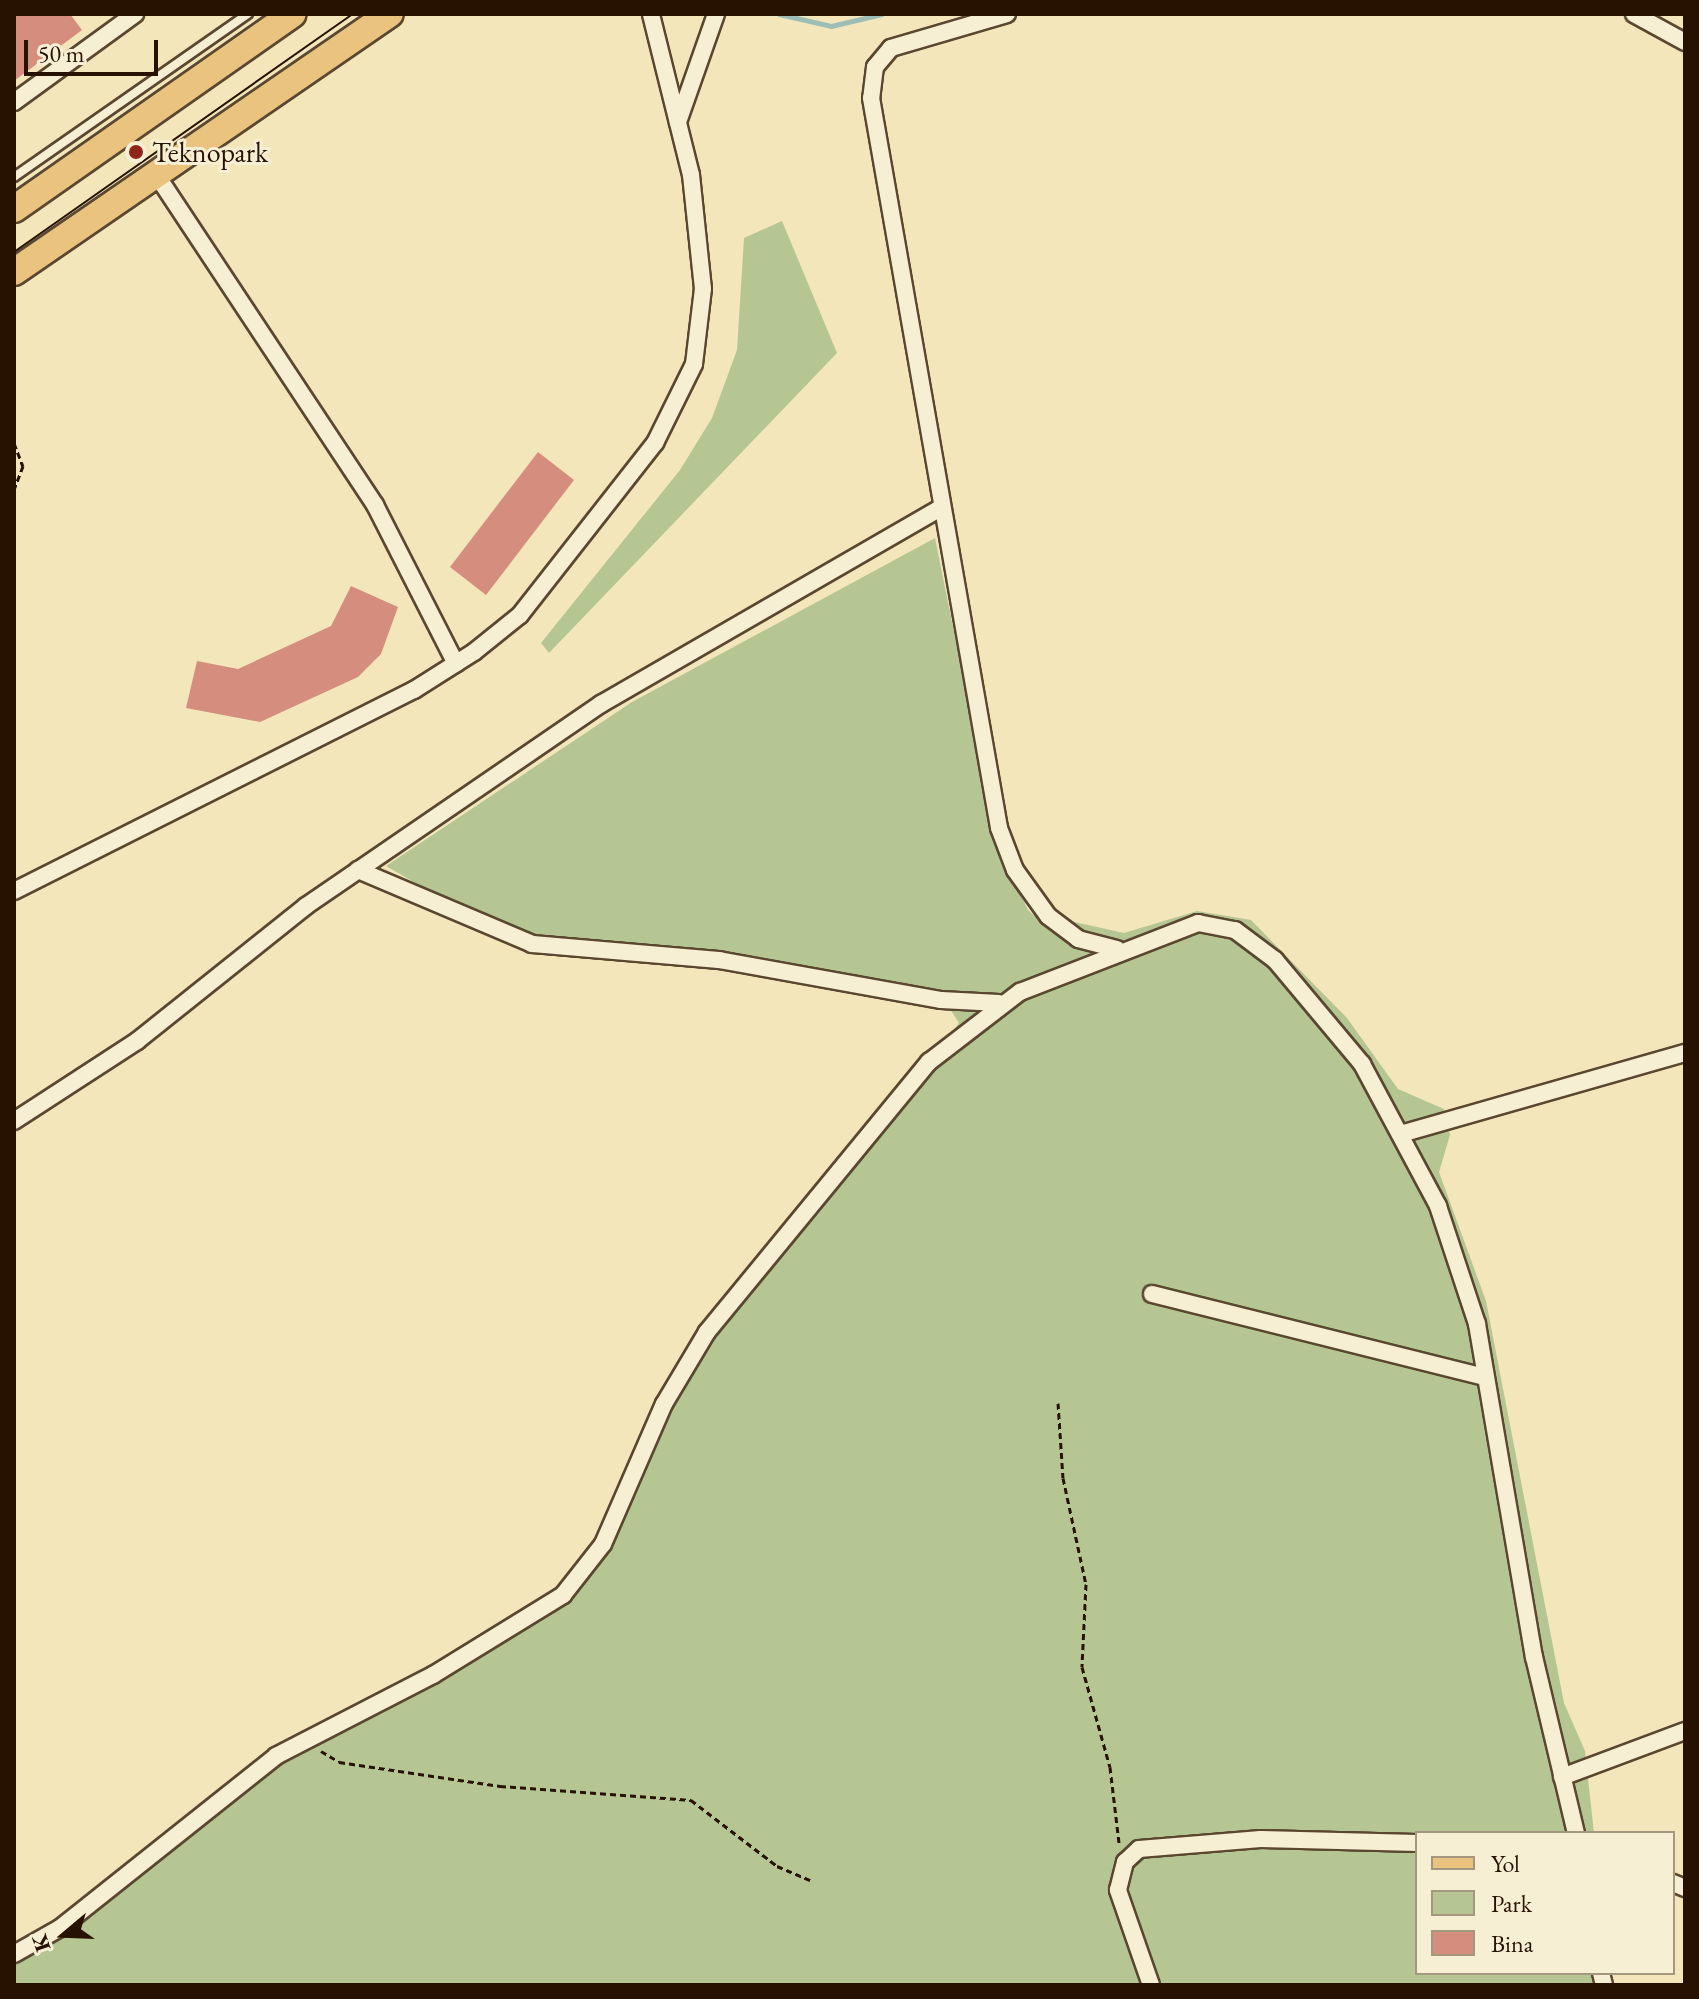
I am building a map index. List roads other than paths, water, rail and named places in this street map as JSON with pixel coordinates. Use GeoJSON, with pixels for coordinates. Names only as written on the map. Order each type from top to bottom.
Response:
{"type":"FeatureCollection","features":[{"type":"Feature","properties":{"kind":"main road"},"geometry":{"type":"LineString","coordinates":[[14,272],[390,14]]}},
{"type":"Feature","properties":{"kind":"main road"},"geometry":{"type":"LineString","coordinates":[[14,209],[285,16]]}},
{"type":"Feature","properties":{"kind":"street"},"geometry":{"type":"LineString","coordinates":[[14,102],[135,14]]}},
{"type":"Feature","properties":{"kind":"street"},"geometry":{"type":"LineString","coordinates":[[14,891],[456,664],[520,615],[655,443],[686,385],[702,319],[702,260],[677,122],[651,14]]}},
{"type":"Feature","properties":{"kind":"street"},"geometry":{"type":"LineString","coordinates":[[677,122],[716,14]]}},
{"type":"Feature","properties":{"kind":"street"},"geometry":{"type":"LineString","coordinates":[[1007,14],[891,48],[872,77],[939,509],[1007,852],[1057,925],[1091,944],[1119,949]]}},
{"type":"Feature","properties":{"kind":"street"},"geometry":{"type":"LineString","coordinates":[[1634,14],[1685,42]]}},
{"type":"Feature","properties":{"kind":"street"},"geometry":{"type":"LineString","coordinates":[[156,174],[375,505],[456,664]]}},
{"type":"Feature","properties":{"kind":"street"},"geometry":{"type":"LineString","coordinates":[[14,1121],[137,1041],[358,870],[601,704],[939,509]]}},
{"type":"Feature","properties":{"kind":"street"},"geometry":{"type":"LineString","coordinates":[[358,870],[532,944],[732,962],[941,1000],[1000,1003]]}},
{"type":"Feature","properties":{"kind":"street"},"geometry":{"type":"LineString","coordinates":[[14,1954],[60,1928],[303,1738],[464,1658],[576,1581],[612,1528],[671,1392],[729,1301],[929,1062],[1000,1003],[1119,949],[1198,923],[1247,936],[1362,1064],[1404,1133],[1453,1245],[1485,1377],[1562,1777],[1577,1831]]}},
{"type":"Feature","properties":{"kind":"street"},"geometry":{"type":"LineString","coordinates":[[1404,1133],[1685,1053]]}},
{"type":"Feature","properties":{"kind":"street"},"geometry":{"type":"LineString","coordinates":[[1152,1294],[1485,1377]]}},
{"type":"Feature","properties":{"kind":"street"},"geometry":{"type":"LineString","coordinates":[[1562,1777],[1685,1731]]}},
{"type":"Feature","properties":{"kind":"street"},"geometry":{"type":"LineString","coordinates":[[1151,1985],[1118,1890],[1121,1871],[1139,1849],[1157,1843],[1415,1843]]}},
{"type":"Feature","properties":{"kind":"lane"},"geometry":{"type":"LineString","coordinates":[[14,177],[248,14]]}},
{"type":"Feature","properties":{"kind":"waterway"},"geometry":{"type":"LineString","coordinates":[[779,14],[831,26],[882,14]]}},
{"type":"Feature","properties":{"kind":"tram line"},"geometry":{"type":"LineString","coordinates":[[14,252],[353,14]]}},
{"type":"Feature","properties":{"kind":"place","name":"Teknopark"},"geometry":{"type":"Point","coordinates":[136,152]}}]}
